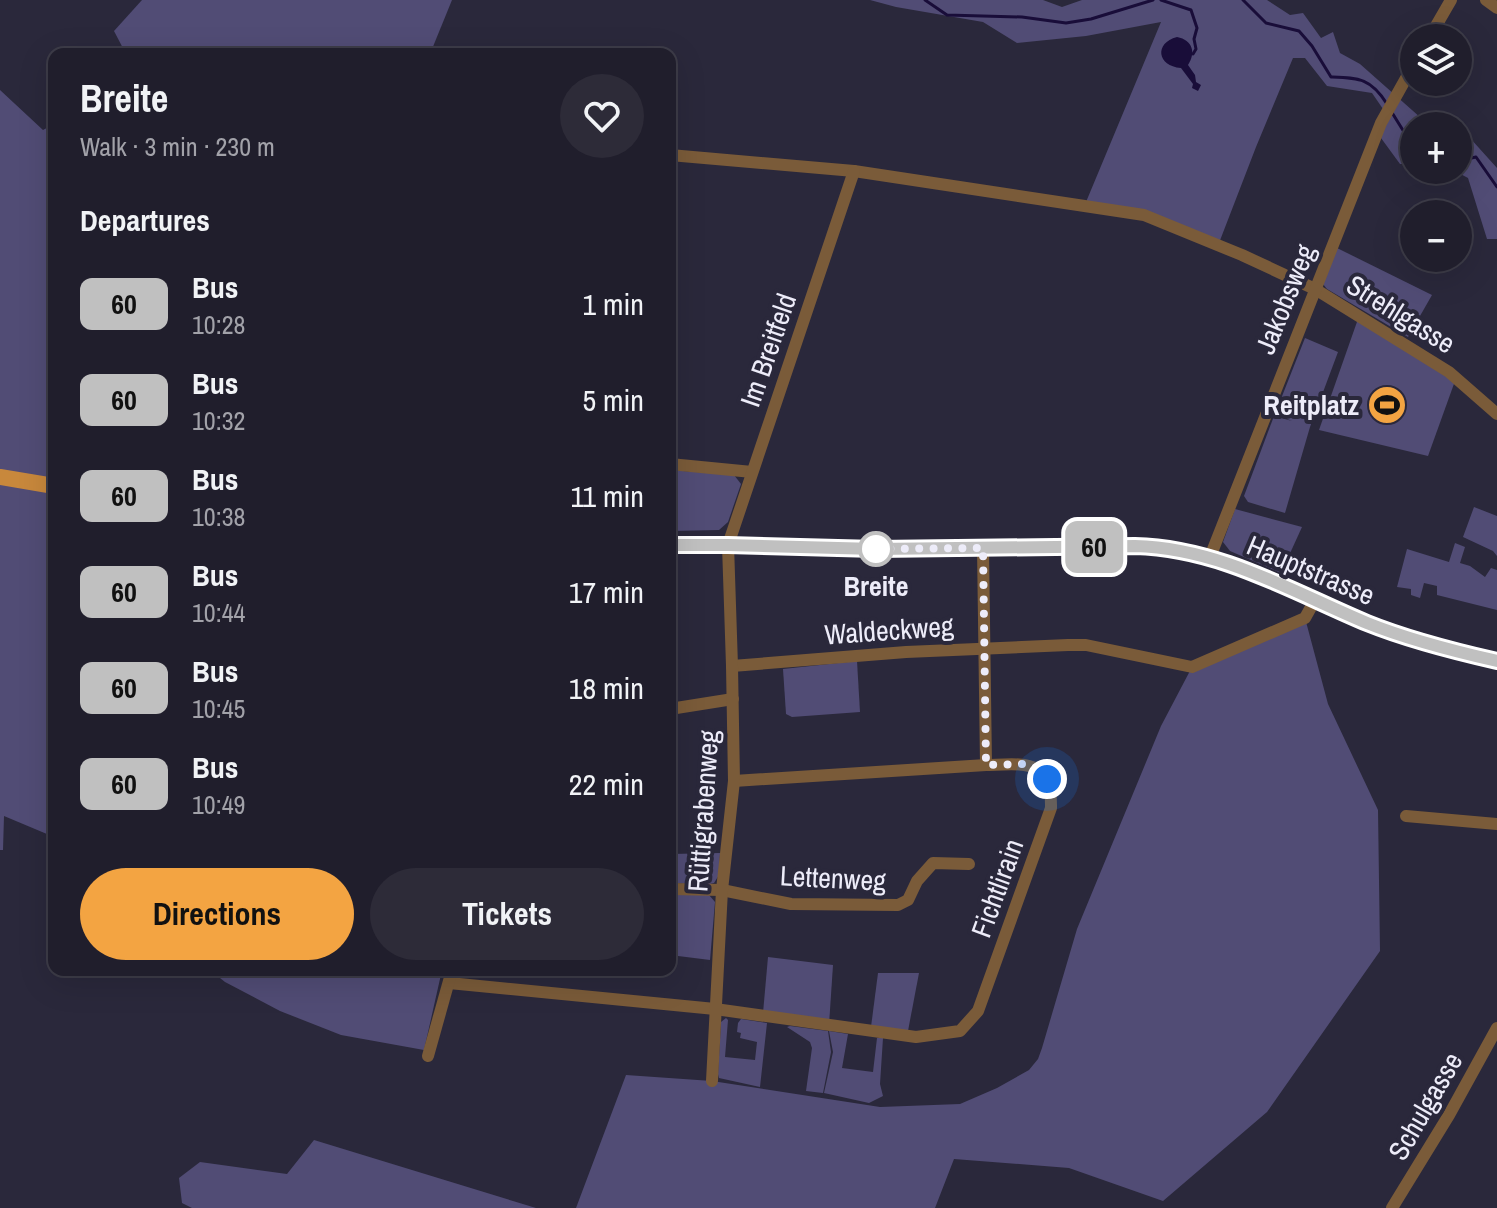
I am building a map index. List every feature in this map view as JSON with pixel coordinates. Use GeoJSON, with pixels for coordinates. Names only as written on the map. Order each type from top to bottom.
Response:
{"type":"FeatureCollection","features":[{"type":"Feature","properties":{"kind":"main road"},"geometry":{"type":"LineString","coordinates":[[0,477],[48,485]]}},
{"type":"Feature","properties":{"kind":"main road","name":"Hauptstrasse"},"geometry":{"type":"LineString","coordinates":[[676,545],[847,548],[1153,546],[1210,557],[1395,634],[1497,661]]}},
{"type":"Feature","properties":{"kind":"street"},"geometry":{"type":"LineString","coordinates":[[1437,24],[1451,0]]}},
{"type":"Feature","properties":{"kind":"street"},"geometry":{"type":"LineString","coordinates":[[1486,0],[1497,8]]}},
{"type":"Feature","properties":{"kind":"street","name":"Jakobsweg"},"geometry":{"type":"LineString","coordinates":[[1210,557],[1381,123],[1400,88]]}},
{"type":"Feature","properties":{"kind":"street","name":"Strehlgasse"},"geometry":{"type":"LineString","coordinates":[[676,156],[854,171],[1144,215],[1315,289],[1449,372],[1497,414]]}},
{"type":"Feature","properties":{"kind":"street","name":"Im Breitfeld"},"geometry":{"type":"LineString","coordinates":[[728,545],[854,171]]}},
{"type":"Feature","properties":{"kind":"street"},"geometry":{"type":"LineString","coordinates":[[676,465],[752,472]]}},
{"type":"Feature","properties":{"kind":"street","name":"Rüttigrabenweg"},"geometry":{"type":"LineString","coordinates":[[712,1081],[722,890],[734,781],[728,545]]}},
{"type":"Feature","properties":{"kind":"street"},"geometry":{"type":"LineString","coordinates":[[983,548],[986,765]]}},
{"type":"Feature","properties":{"kind":"street","name":"Waldeckweg"},"geometry":{"type":"LineString","coordinates":[[732,666],[896,652],[1086,645],[1192,667],[1305,618],[1315,600]]}},
{"type":"Feature","properties":{"kind":"street"},"geometry":{"type":"LineString","coordinates":[[676,708],[733,699]]}},
{"type":"Feature","properties":{"kind":"street","name":"Fichtlirain"},"geometry":{"type":"LineString","coordinates":[[715,1009],[916,1037],[960,1031],[978,1011],[1051,808],[1047,779],[1040,769],[1025,764],[734,781]]}},
{"type":"Feature","properties":{"kind":"street"},"geometry":{"type":"LineString","coordinates":[[1406,816],[1497,824]]}},
{"type":"Feature","properties":{"kind":"street","name":"Lettenweg"},"geometry":{"type":"LineString","coordinates":[[722,890],[791,904],[898,905],[908,900],[917,881],[933,863],[969,864]]}},
{"type":"Feature","properties":{"kind":"street"},"geometry":{"type":"LineString","coordinates":[[676,889],[722,890]]}},
{"type":"Feature","properties":{"kind":"street"},"geometry":{"type":"LineString","coordinates":[[428,1056],[450,977],[715,1009]]}},
{"type":"Feature","properties":{"kind":"street","name":"Schulgasse"},"geometry":{"type":"LineString","coordinates":[[1392,1208],[1497,1028]]}},
{"type":"Feature","properties":{"kind":"shaded area"},"geometry":{"type":"Polygon","coordinates":[[[142,0],[452,0],[432,48],[123,48],[114,31],[142,0]]]}},
{"type":"Feature","properties":{"kind":"shaded area"},"geometry":{"type":"Polygon","coordinates":[[[870,0],[1043,0],[1062,7],[1082,0],[1267,0],[1290,15],[1303,13],[1321,38],[1333,32],[1340,53],[1360,64],[1414,112],[1400,112],[1400,164],[1381,138],[1383,109],[1372,93],[1327,86],[1305,58],[1293,58],[1219,243],[1086,202],[1161,22],[1086,36],[1017,43],[983,22],[870,0]]]}},
{"type":"Feature","properties":{"kind":"shaded area"},"geometry":{"type":"Polygon","coordinates":[[[1177,37],[1187,41],[1192,48],[1188,65],[1196,82],[1201,85],[1198,91],[1192,88],[1193,84],[1181,68],[1167,63],[1161,54],[1165,44],[1177,37]]]}},
{"type":"Feature","properties":{"kind":"shaded area"},"geometry":{"type":"Polygon","coordinates":[[[0,90],[43,130],[48,127],[48,834],[4,816],[3,850],[0,850],[0,90]]]}},
{"type":"Feature","properties":{"kind":"shaded area"},"geometry":{"type":"Polygon","coordinates":[[[1472,140],[1497,168],[1497,239],[1487,239],[1470,184],[1472,140]]]}},
{"type":"Feature","properties":{"kind":"shaded area","name":"Reitplatz"},"geometry":{"type":"Polygon","coordinates":[[[1337,248],[1432,295],[1408,337],[1323,284],[1337,248]]]}},
{"type":"Feature","properties":{"kind":"shaded area","name":"Reitplatz"},"geometry":{"type":"Polygon","coordinates":[[[1358,319],[1455,381],[1428,456],[1319,430],[1358,319]]]}},
{"type":"Feature","properties":{"kind":"shaded area"},"geometry":{"type":"Polygon","coordinates":[[[1305,338],[1338,352],[1310,427],[1285,513],[1248,502],[1244,496],[1274,416],[1292,421],[1275,414],[1305,338]]]}},
{"type":"Feature","properties":{"kind":"shaded area"},"geometry":{"type":"Polygon","coordinates":[[[676,470],[734,475],[741,484],[728,522],[719,530],[676,531],[676,470]]]}},
{"type":"Feature","properties":{"kind":"shaded area"},"geometry":{"type":"Polygon","coordinates":[[[1474,507],[1497,516],[1497,556],[1493,551],[1463,537],[1474,507]]]}},
{"type":"Feature","properties":{"kind":"shaded area"},"geometry":{"type":"Polygon","coordinates":[[[1235,509],[1302,527],[1281,573],[1230,551],[1223,542],[1235,509]]]}},
{"type":"Feature","properties":{"kind":"shaded area"},"geometry":{"type":"Polygon","coordinates":[[[1455,543],[1465,547],[1460,563],[1485,577],[1491,568],[1497,570],[1497,610],[1437,595],[1437,586],[1424,583],[1420,598],[1411,595],[1411,589],[1397,587],[1407,549],[1449,562],[1455,543]]]}},
{"type":"Feature","properties":{"kind":"shaded area"},"geometry":{"type":"Polygon","coordinates":[[[1305,618],[1328,704],[1378,810],[1380,951],[1267,1112],[1163,1201],[1069,1168],[954,1159],[935,1208],[576,1208],[626,1075],[712,1081],[880,1107],[960,1104],[1029,1070],[1042,1048],[1077,929],[1161,726],[1192,667],[1305,618]]]}},
{"type":"Feature","properties":{"kind":"shaded area"},"geometry":{"type":"Polygon","coordinates":[[[857,661],[860,712],[792,717],[786,714],[783,669],[857,661]]]}},
{"type":"Feature","properties":{"kind":"shaded area"},"geometry":{"type":"Polygon","coordinates":[[[720,853],[719,875],[714,883],[705,885],[676,883],[676,854],[720,853]]]}},
{"type":"Feature","properties":{"kind":"shaded area"},"geometry":{"type":"Polygon","coordinates":[[[676,893],[709,895],[715,902],[710,960],[676,956],[676,893]]]}},
{"type":"Feature","properties":{"kind":"shaded area"},"geometry":{"type":"Polygon","coordinates":[[[768,957],[833,965],[829,1025],[763,1013],[768,957]]]}},
{"type":"Feature","properties":{"kind":"shaded area"},"geometry":{"type":"Polygon","coordinates":[[[878,973],[919,973],[908,1031],[871,1027],[878,973]]]}},
{"type":"Feature","properties":{"kind":"shaded area"},"geometry":{"type":"Polygon","coordinates":[[[218,976],[441,976],[424,1050],[341,1035],[280,1011],[218,976]]]}},
{"type":"Feature","properties":{"kind":"shaded area"},"geometry":{"type":"Polygon","coordinates":[[[726,1018],[725,1057],[755,1060],[757,1042],[740,1038],[738,1023],[741,1019],[767,1023],[760,1087],[719,1078],[721,1022],[726,1018]]]}},
{"type":"Feature","properties":{"kind":"shaded area"},"geometry":{"type":"Polygon","coordinates":[[[787,1027],[828,1031],[831,1052],[823,1093],[806,1091],[812,1048],[810,1042],[787,1027]]]}},
{"type":"Feature","properties":{"kind":"shaded area"},"geometry":{"type":"Polygon","coordinates":[[[829,1031],[848,1034],[842,1068],[873,1072],[877,1038],[883,1038],[880,1084],[883,1096],[869,1103],[824,1093],[833,1052],[829,1031]]]}},
{"type":"Feature","properties":{"kind":"shaded area"},"geometry":{"type":"Polygon","coordinates":[[[314,1140],[536,1208],[192,1208],[182,1203],[179,1178],[200,1162],[287,1174],[314,1140]]]}},
{"type":"Feature","properties":{"kind":"waterway"},"geometry":{"type":"LineString","coordinates":[[925,0],[947,15],[1022,17],[1066,23],[1091,19],[1153,0]]}},
{"type":"Feature","properties":{"kind":"waterway"},"geometry":{"type":"LineString","coordinates":[[1161,0],[1191,10],[1197,28],[1193,54]]}},
{"type":"Feature","properties":{"kind":"waterway"},"geometry":{"type":"LineString","coordinates":[[1243,0],[1266,23],[1299,31],[1331,77],[1364,81],[1387,104]]}},
{"type":"Feature","properties":{"kind":"waterway"},"geometry":{"type":"LineString","coordinates":[[1391,111],[1400,126]]}},
{"type":"Feature","properties":{"kind":"waterway"},"geometry":{"type":"LineString","coordinates":[[1472,158],[1476,157],[1497,187]]}},
{"type":"Feature","properties":{"kind":"bus line","name":"60"},"geometry":{"type":"LineString","coordinates":[[676,545],[876,549],[1168,548],[1230,563],[1395,634],[1497,661]]}},
{"type":"Feature","properties":{"kind":"place","name":"Reitplatz"},"geometry":{"type":"Point","coordinates":[1387,405]}},
{"type":"Feature","properties":{"kind":"place","name":"Breite"},"geometry":{"type":"Point","coordinates":[876,549]}},
{"type":"Feature","properties":{"kind":"route"},"geometry":{"type":"LineString","coordinates":[[876,549],[983,548],[986,765],[1025,764],[1040,769],[1047,779]]}}]}
